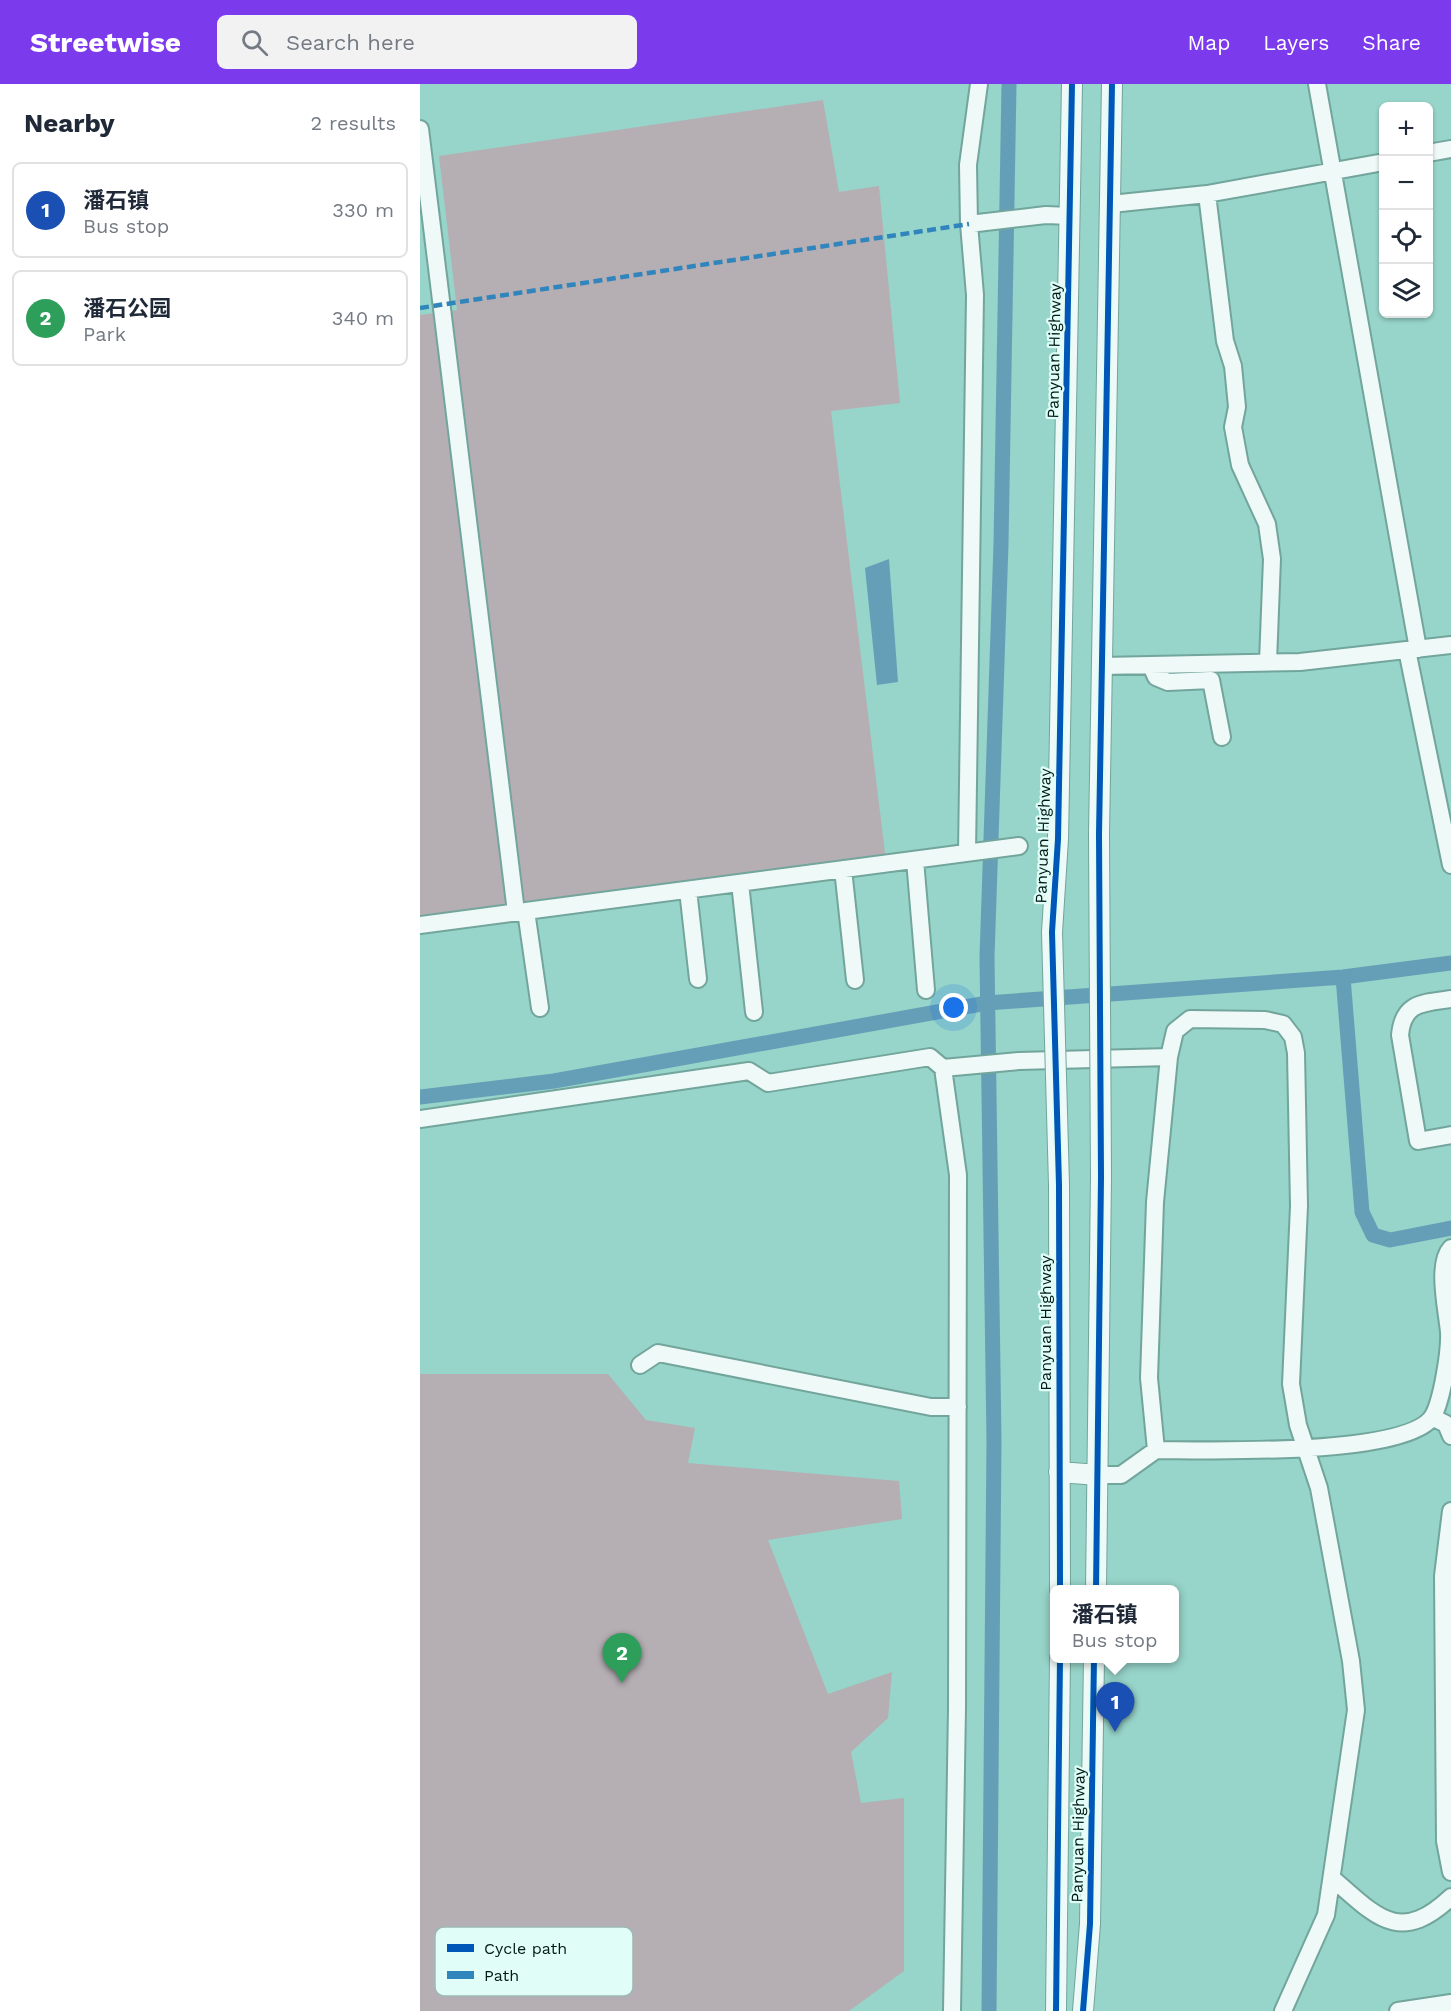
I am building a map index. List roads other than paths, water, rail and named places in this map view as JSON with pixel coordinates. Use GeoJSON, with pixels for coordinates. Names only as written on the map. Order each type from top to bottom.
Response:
{"type":"FeatureCollection","features":[{"type":"Feature","properties":{"kind":"main road","name":"Panyuan Highway"},"geometry":{"type":"LineString","coordinates":[[1060,1585],[1059,1185],[1052,932],[1058,839],[1072,84]]}},
{"type":"Feature","properties":{"kind":"main road"},"geometry":{"type":"LineString","coordinates":[[1096,1585],[1101,1177],[1099,834],[1112,84]]}},
{"type":"Feature","properties":{"kind":"main road"},"geometry":{"type":"LineString","coordinates":[[1059,1472],[1098,1475]]}},
{"type":"Feature","properties":{"kind":"main road","name":"Panyuan Highway"},"geometry":{"type":"LineString","coordinates":[[1056,2011],[1060,1663]]}},
{"type":"Feature","properties":{"kind":"main road","name":"Panyuan Highway"},"geometry":{"type":"LineString","coordinates":[[1083,2011],[1090,1924],[1095,1663]]}},
{"type":"Feature","properties":{"kind":"street"},"geometry":{"type":"LineString","coordinates":[[971,852],[975,295],[968,165],[979,84]]}},
{"type":"Feature","properties":{"kind":"street"},"geometry":{"type":"LineString","coordinates":[[1317,84],[1451,865]]}},
{"type":"Feature","properties":{"kind":"street"},"geometry":{"type":"LineString","coordinates":[[420,129],[521,911],[540,1008]]}},
{"type":"Feature","properties":{"kind":"street"},"geometry":{"type":"LineString","coordinates":[[1433,152],[1451,149]]}},
{"type":"Feature","properties":{"kind":"street"},"geometry":{"type":"LineString","coordinates":[[1111,204],[1207,195],[1379,163]]}},
{"type":"Feature","properties":{"kind":"street"},"geometry":{"type":"LineString","coordinates":[[1207,195],[1225,341],[1233,366],[1238,406],[1233,427],[1240,465],[1267,524],[1272,559],[1268,662]]}},
{"type":"Feature","properties":{"kind":"street"},"geometry":{"type":"LineString","coordinates":[[972,224],[1030,217],[1070,216]]}},
{"type":"Feature","properties":{"kind":"street"},"geometry":{"type":"LineString","coordinates":[[1102,666],[1300,662],[1451,645]]}},
{"type":"Feature","properties":{"kind":"street"},"geometry":{"type":"LineString","coordinates":[[1151,666],[1156,677],[1168,682],[1210,680],[1222,737]]}},
{"type":"Feature","properties":{"kind":"street"},"geometry":{"type":"LineString","coordinates":[[420,925],[1020,846]]}},
{"type":"Feature","properties":{"kind":"street"},"geometry":{"type":"LineString","coordinates":[[915,860],[926,990]]}},
{"type":"Feature","properties":{"kind":"street"},"geometry":{"type":"LineString","coordinates":[[843,869],[855,980]]}},
{"type":"Feature","properties":{"kind":"street"},"geometry":{"type":"LineString","coordinates":[[740,883],[754,1012]]}},
{"type":"Feature","properties":{"kind":"street"},"geometry":{"type":"LineString","coordinates":[[688,890],[698,979]]}},
{"type":"Feature","properties":{"kind":"street"},"geometry":{"type":"LineString","coordinates":[[1451,999],[1423,1003],[1409,1010],[1402,1021],[1400,1035],[1418,1141],[1451,1135]]}},
{"type":"Feature","properties":{"kind":"street"},"geometry":{"type":"LineString","coordinates":[[1156,1450],[1149,1367],[1155,1202],[1169,1057],[1175,1031],[1190,1019],[1265,1020],[1283,1024],[1293,1037],[1299,1206],[1291,1384],[1305,1448],[1319,1488],[1355,1689],[1356,1710],[1326,1915],[1283,2011]]}},
{"type":"Feature","properties":{"kind":"street"},"geometry":{"type":"LineString","coordinates":[[420,1119],[749,1071],[768,1083],[930,1057],[949,1067],[1019,1061],[1169,1057]]}},
{"type":"Feature","properties":{"kind":"street"},"geometry":{"type":"LineString","coordinates":[[949,1067],[958,1175],[957,1708],[952,2011]]}},
{"type":"Feature","properties":{"kind":"street"},"geometry":{"type":"LineString","coordinates":[[1098,1475],[1121,1475],[1156,1450],[1344,1447],[1400,1434],[1423,1425],[1432,1417],[1450,1346],[1443,1272],[1444,1256],[1451,1248]]}},
{"type":"Feature","properties":{"kind":"street"},"geometry":{"type":"LineString","coordinates":[[640,1365],[658,1353],[931,1407],[958,1407]]}},
{"type":"Feature","properties":{"kind":"street"},"geometry":{"type":"LineString","coordinates":[[1432,1417],[1446,1424],[1451,1436]]}},
{"type":"Feature","properties":{"kind":"street"},"geometry":{"type":"LineString","coordinates":[[1451,1511],[1443,1576],[1445,1841],[1451,1872]]}},
{"type":"Feature","properties":{"kind":"street"},"geometry":{"type":"LineString","coordinates":[[1332,1878],[1364,1908],[1386,1920],[1406,1924],[1432,1915],[1451,1897]]}},
{"type":"Feature","properties":{"kind":"street"},"geometry":{"type":"LineString","coordinates":[[1398,2011],[1451,2003]]}},
{"type":"Feature","properties":{"kind":"water"},"geometry":{"type":"Polygon","coordinates":[[[889,559],[898,682],[877,685],[865,568],[889,559]]]}},
{"type":"Feature","properties":{"kind":"waterway"},"geometry":{"type":"LineString","coordinates":[[989,2011],[994,1440],[987,957],[1001,544],[1009,84]]}},
{"type":"Feature","properties":{"kind":"waterway"},"geometry":{"type":"LineString","coordinates":[[420,1097],[554,1081],[987,1003],[1343,977],[1451,963]]}},
{"type":"Feature","properties":{"kind":"waterway"},"geometry":{"type":"LineString","coordinates":[[1343,977],[1362,1212],[1373,1235],[1390,1240],[1451,1228]]}},
{"type":"Feature","properties":{"kind":"place","name":"潘石公园"},"geometry":{"type":"Point","coordinates":[622,1683]}},
{"type":"Feature","properties":{"kind":"place","name":"潘石镇"},"geometry":{"type":"Point","coordinates":[1115,1732]}}]}
